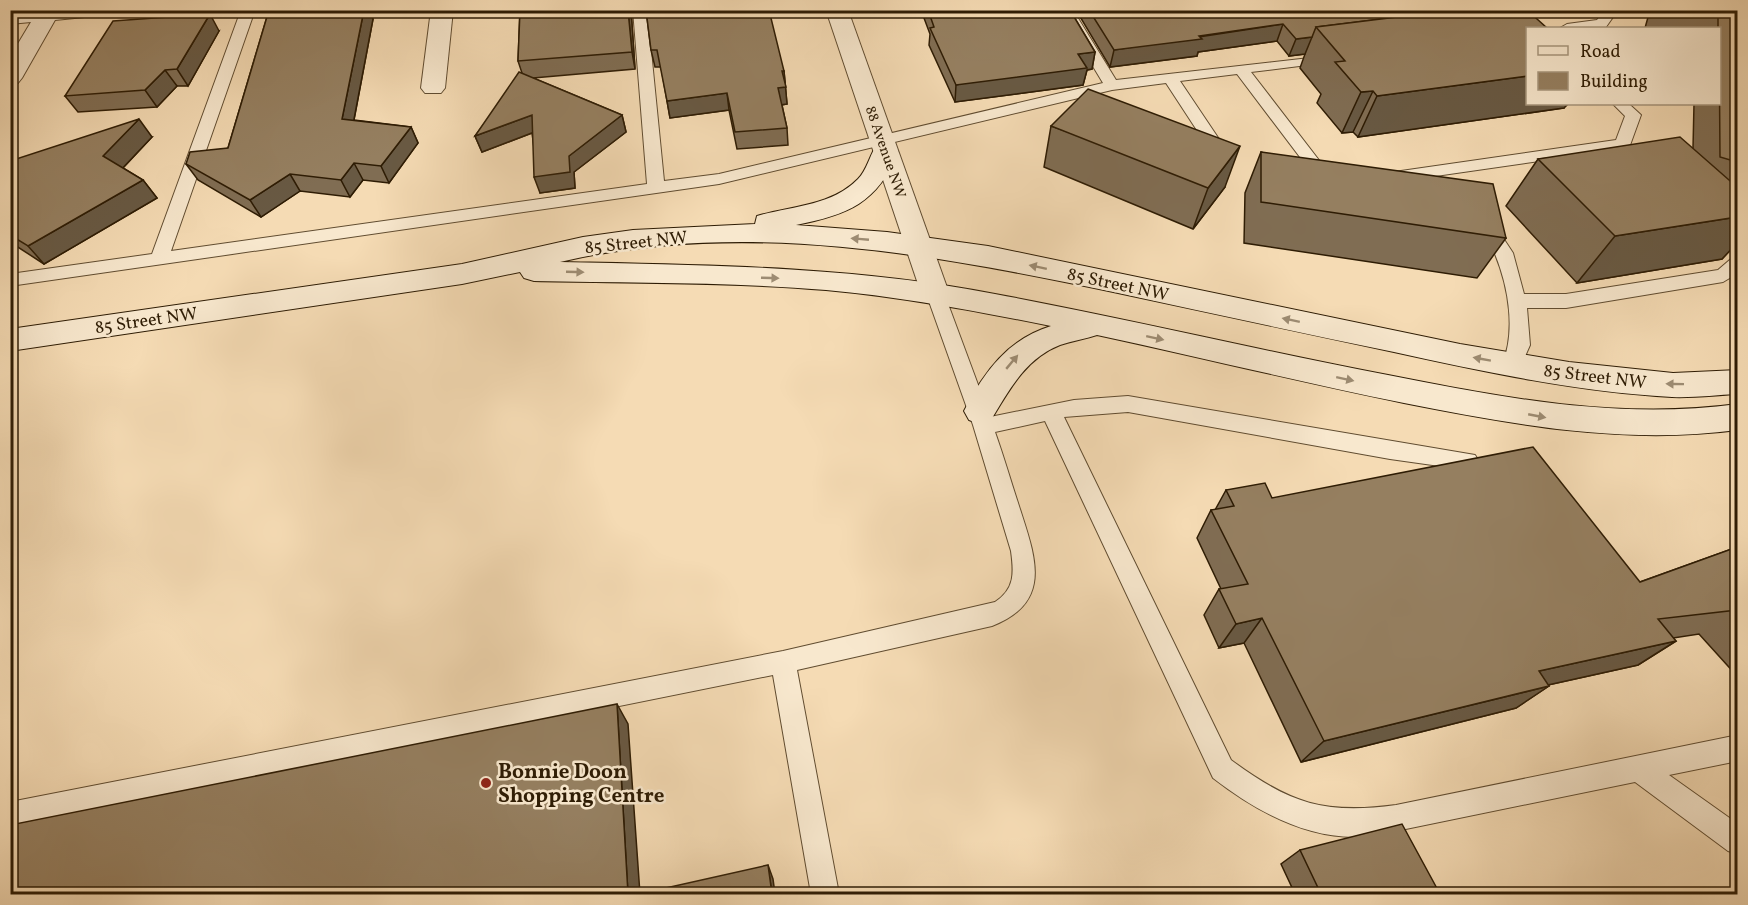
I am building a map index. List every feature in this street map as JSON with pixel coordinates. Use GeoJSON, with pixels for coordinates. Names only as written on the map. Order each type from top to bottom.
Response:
{"type":"FeatureCollection","features":[{"type":"Feature","properties":{"kind":"street"},"geometry":{"type":"LineString","coordinates":[[10,17],[96,10]]}},
{"type":"Feature","properties":{"kind":"street"},"geometry":{"type":"LineString","coordinates":[[433,88],[442,10]]}},
{"type":"Feature","properties":{"kind":"street","name":"88 Avenue NW"},"geometry":{"type":"LineString","coordinates":[[837,10],[935,293]]}},
{"type":"Feature","properties":{"kind":"street"},"geometry":{"type":"LineString","coordinates":[[10,78],[46,14]]}},
{"type":"Feature","properties":{"kind":"street"},"geometry":{"type":"LineString","coordinates":[[712,234],[842,203],[871,184],[879,172],[884,146]]}},
{"type":"Feature","properties":{"kind":"street","name":"85 Street NW"},"geometry":{"type":"LineString","coordinates":[[10,340],[496,269],[582,248],[712,234],[795,235],[918,244],[1512,365],[1569,374],[1673,385],[1736,384]]}},
{"type":"Feature","properties":{"kind":"street","name":"85 Street NW"},"geometry":{"type":"LineString","coordinates":[[496,269],[787,278],[862,284],[935,293],[1376,386],[1546,418],[1607,424],[1670,426],[1737,417]]}},
{"type":"Feature","properties":{"kind":"street"},"geometry":{"type":"LineString","coordinates":[[983,418],[1005,370],[1033,343],[1047,336],[1098,326]]}},
{"type":"Feature","properties":{"kind":"lane"},"geometry":{"type":"LineString","coordinates":[[159,259],[248,10]]}},
{"type":"Feature","properties":{"kind":"lane"},"geometry":{"type":"LineString","coordinates":[[640,10],[656,188]]}},
{"type":"Feature","properties":{"kind":"lane"},"geometry":{"type":"LineString","coordinates":[[1066,10],[1112,85]]}},
{"type":"Feature","properties":{"kind":"lane"},"geometry":{"type":"LineString","coordinates":[[1582,27],[1601,24],[1611,10]]}},
{"type":"Feature","properties":{"kind":"lane"},"geometry":{"type":"LineString","coordinates":[[10,280],[719,179],[884,146],[1112,85],[1348,56]]}},
{"type":"Feature","properties":{"kind":"lane"},"geometry":{"type":"LineString","coordinates":[[1241,69],[1328,182]]}},
{"type":"Feature","properties":{"kind":"lane"},"geometry":{"type":"LineString","coordinates":[[1170,78],[1229,167]]}},
{"type":"Feature","properties":{"kind":"lane"},"geometry":{"type":"LineString","coordinates":[[1394,177],[1623,144],[1634,115],[1621,105]]}},
{"type":"Feature","properties":{"kind":"lane"},"geometry":{"type":"LineString","coordinates":[[1614,145],[1632,159]]}},
{"type":"Feature","properties":{"kind":"lane"},"geometry":{"type":"LineString","coordinates":[[1475,208],[1504,253],[1517,301],[1520,345],[1512,365]]}},
{"type":"Feature","properties":{"kind":"lane"},"geometry":{"type":"LineString","coordinates":[[1517,301],[1566,301],[1723,276],[1737,262]]}},
{"type":"Feature","properties":{"kind":"lane"},"geometry":{"type":"LineString","coordinates":[[10,816],[783,662],[971,622],[1009,607],[1024,581],[1024,563],[983,418],[935,293]]}},
{"type":"Feature","properties":{"kind":"lane"},"geometry":{"type":"LineString","coordinates":[[983,418],[1051,412],[1109,403],[1128,404],[1390,451],[1468,461]]}},
{"type":"Feature","properties":{"kind":"lane"},"geometry":{"type":"LineString","coordinates":[[1051,412],[1222,769],[1252,792],[1300,816],[1346,824],[1401,828],[1639,769],[1737,748]]}},
{"type":"Feature","properties":{"kind":"lane"},"geometry":{"type":"LineString","coordinates":[[783,662],[807,778],[825,894]]}},
{"type":"Feature","properties":{"kind":"lane"},"geometry":{"type":"LineString","coordinates":[[1639,769],[1737,841]]}},
{"type":"Feature","properties":{"kind":"building"},"geometry":{"type":"Polygon","coordinates":[[[269,10],[364,10],[342,119],[411,127],[381,166],[354,163],[341,180],[290,174],[250,200],[186,164],[190,152],[228,148],[269,10]]]}},
{"type":"Feature","properties":{"kind":"building"},"geometry":{"type":"Polygon","coordinates":[[[520,10],[628,10],[632,52],[518,61],[520,10]]]}},
{"type":"Feature","properties":{"kind":"building"},"geometry":{"type":"Polygon","coordinates":[[[646,10],[769,10],[784,71],[782,71],[786,87],[778,88],[787,128],[735,132],[727,93],[667,101],[657,50],[651,50],[646,10]]]}},
{"type":"Feature","properties":{"kind":"building"},"geometry":{"type":"Polygon","coordinates":[[[928,10],[1070,10],[1095,52],[1078,54],[1087,68],[956,85],[930,28],[934,27],[928,10]]]}},
{"type":"Feature","properties":{"kind":"building"},"geometry":{"type":"Polygon","coordinates":[[[1089,10],[1454,10],[1316,27],[1312,37],[1296,39],[1283,24],[1199,36],[1202,39],[1114,50],[1089,10]]]}},
{"type":"Feature","properties":{"kind":"building"},"geometry":{"type":"Polygon","coordinates":[[[1454,10],[1527,10],[1546,27],[1526,27],[1526,76],[1377,96],[1373,91],[1361,92],[1335,62],[1345,61],[1316,27],[1454,10]]]}},
{"type":"Feature","properties":{"kind":"building"},"geometry":{"type":"Polygon","coordinates":[[[1692,10],[1737,10],[1737,162],[1720,157],[1721,27],[1718,27],[1718,17],[1692,10]]]}},
{"type":"Feature","properties":{"kind":"building"},"geometry":{"type":"Polygon","coordinates":[[[210,14],[177,69],[165,70],[145,90],[65,96],[113,21],[210,14]]]}},
{"type":"Feature","properties":{"kind":"building"},"geometry":{"type":"Polygon","coordinates":[[[519,72],[622,115],[569,156],[570,172],[534,177],[532,115],[475,136],[519,72]]]}},
{"type":"Feature","properties":{"kind":"building"},"geometry":{"type":"Polygon","coordinates":[[[1088,89],[1240,146],[1208,188],[1051,126],[1088,89]]]}},
{"type":"Feature","properties":{"kind":"building"},"geometry":{"type":"Polygon","coordinates":[[[139,119],[103,156],[143,180],[28,246],[10,235],[10,161],[139,119]]]}},
{"type":"Feature","properties":{"kind":"building"},"geometry":{"type":"Polygon","coordinates":[[[1680,137],[1737,187],[1737,217],[1615,236],[1538,159],[1680,137]]]}},
{"type":"Feature","properties":{"kind":"building"},"geometry":{"type":"Polygon","coordinates":[[[1261,152],[1493,184],[1506,238],[1261,202],[1261,152]]]}},
{"type":"Feature","properties":{"kind":"building"},"geometry":{"type":"Polygon","coordinates":[[[1533,447],[1640,582],[1737,547],[1737,610],[1658,619],[1676,641],[1539,671],[1549,686],[1324,741],[1262,618],[1236,624],[1219,589],[1248,584],[1211,510],[1234,506],[1226,490],[1265,483],[1272,498],[1533,447]]]}},
{"type":"Feature","properties":{"kind":"building","name":"Bonnie Doon Shopping Centre"},"geometry":{"type":"Polygon","coordinates":[[[617,704],[628,894],[10,894],[10,825],[617,704]]]}},
{"type":"Feature","properties":{"kind":"building"},"geometry":{"type":"Polygon","coordinates":[[[1402,824],[1440,894],[1321,894],[1300,850],[1402,824]]]}},
{"type":"Feature","properties":{"kind":"building"},"geometry":{"type":"Polygon","coordinates":[[[768,865],[772,894],[639,894],[768,865]]]}},
{"type":"Feature","properties":{"kind":"place","name":"Bonnie Doon Shopping Centre"},"geometry":{"type":"Point","coordinates":[486,783]}}]}
